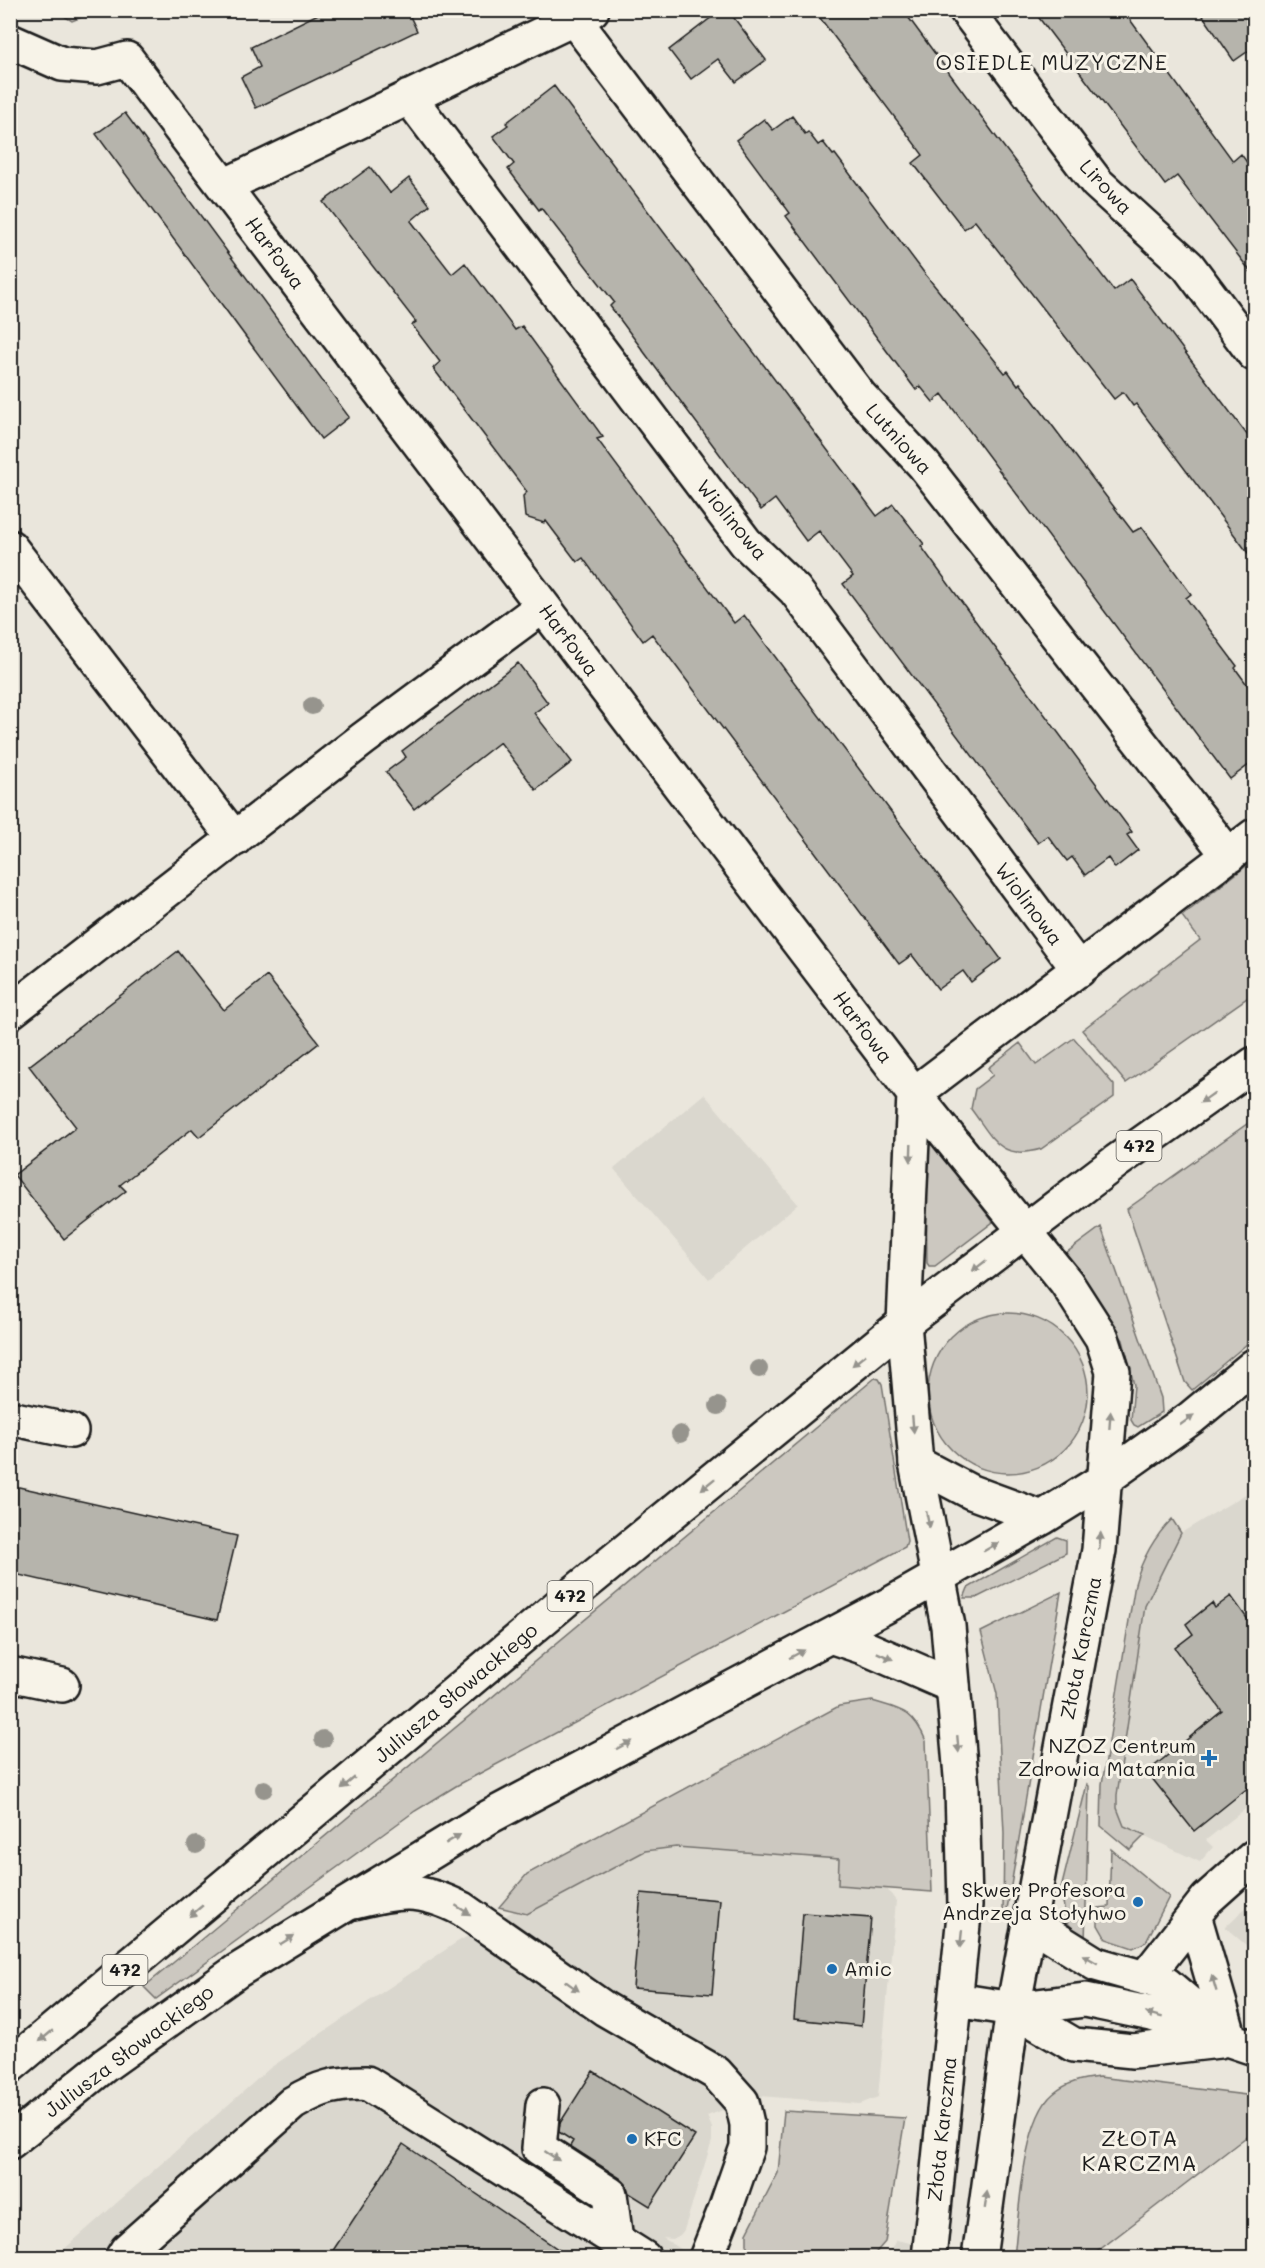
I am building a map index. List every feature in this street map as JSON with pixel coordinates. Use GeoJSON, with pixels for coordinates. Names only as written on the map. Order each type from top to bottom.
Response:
{"type":"FeatureCollection","features":[{"type":"Feature","properties":{"kind":"street","name":"Lirowa"},"geometry":{"type":"LineString","coordinates":[[966,10],[1097,183],[1188,266],[1254,354]]}},
{"type":"Feature","properties":{"kind":"street"},"geometry":{"type":"LineString","coordinates":[[224,186],[583,15]]}},
{"type":"Feature","properties":{"kind":"street","name":"Lutniowa"},"geometry":{"type":"LineString","coordinates":[[583,15],[860,396],[924,465],[1229,856]]}},
{"type":"Feature","properties":{"kind":"street","name":"Harfowa"},"geometry":{"type":"LineString","coordinates":[[10,41],[63,64],[97,67],[128,59],[914,1094],[1025,1230]]}},
{"type":"Feature","properties":{"kind":"street","name":"Wiolinowa"},"geometry":{"type":"LineString","coordinates":[[409,97],[746,543],[795,590],[1079,970]]}},
{"type":"Feature","properties":{"kind":"street"},"geometry":{"type":"LineString","coordinates":[[10,547],[235,839]]}},
{"type":"Feature","properties":{"kind":"street"},"geometry":{"type":"LineString","coordinates":[[10,1012],[363,739],[543,606]]}},
{"type":"Feature","properties":{"kind":"street"},"geometry":{"type":"LineString","coordinates":[[904,1323],[914,1094],[1254,836]]}},
{"type":"Feature","properties":{"kind":"street","name":"472"},"geometry":{"type":"LineString","coordinates":[[904,1323],[1117,1161],[1254,1064]]}},
{"type":"Feature","properties":{"kind":"street","name":"Złota Karczma"},"geometry":{"type":"LineString","coordinates":[[979,2258],[1013,2009],[1099,1550],[1113,1372],[1102,1338],[1066,1282],[1025,1230]]}},
{"type":"Feature","properties":{"kind":"street","name":"Złota Karczma"},"geometry":{"type":"LineString","coordinates":[[904,1323],[916,1463],[948,1626],[962,1788],[965,1905],[956,2000],[922,2252]]}},
{"type":"Feature","properties":{"kind":"street","name":"Juliusza Słowackiego"},"geometry":{"type":"LineString","coordinates":[[10,2066],[565,1600],[904,1323]]}},
{"type":"Feature","properties":{"kind":"street"},"geometry":{"type":"LineString","coordinates":[[1105,1479],[1191,1418],[1254,1366]]}},
{"type":"Feature","properties":{"kind":"street"},"geometry":{"type":"LineString","coordinates":[[10,1418],[71,1431]]}},
{"type":"Feature","properties":{"kind":"street"},"geometry":{"type":"LineString","coordinates":[[916,1463],[971,1492],[1042,1518]]}},
{"type":"Feature","properties":{"kind":"street","name":"Juliusza Słowackiego"},"geometry":{"type":"LineString","coordinates":[[10,2142],[105,2065],[218,1984],[346,1903],[489,1817],[940,1576],[1105,1479]]}},
{"type":"Feature","properties":{"kind":"street"},"geometry":{"type":"LineString","coordinates":[[830,1636],[863,1647],[953,1686]]}},
{"type":"Feature","properties":{"kind":"street"},"geometry":{"type":"LineString","coordinates":[[10,1674],[62,1685]]}},
{"type":"Feature","properties":{"kind":"street"},"geometry":{"type":"LineString","coordinates":[[1145,1978],[1207,1899],[1254,1857]]}},
{"type":"Feature","properties":{"kind":"street"},"geometry":{"type":"LineString","coordinates":[[346,1903],[390,1893],[418,1892],[445,1900],[462,1909],[605,2009],[716,2073],[742,2102],[747,2124],[747,2147],[706,2258]]}},
{"type":"Feature","properties":{"kind":"street"},"geometry":{"type":"LineString","coordinates":[[1194,1916],[1242,2044]]}},
{"type":"Feature","properties":{"kind":"street"},"geometry":{"type":"LineString","coordinates":[[1029,1922],[1096,1964],[1166,1984],[1242,2044]]}},
{"type":"Feature","properties":{"kind":"street"},"geometry":{"type":"LineString","coordinates":[[956,2000],[1013,2009],[1085,2000],[1152,2014],[1242,2044]]}},
{"type":"Feature","properties":{"kind":"street"},"geometry":{"type":"LineString","coordinates":[[1013,2009],[1074,2045],[1133,2051],[1242,2044]]}},
{"type":"Feature","properties":{"kind":"street"},"geometry":{"type":"LineString","coordinates":[[122,2258],[127,2250],[293,2103],[316,2089],[343,2083],[367,2083],[644,2258]]}},
{"type":"Feature","properties":{"kind":"street"},"geometry":{"type":"LineString","coordinates":[[543,2105],[539,2148],[610,2194],[616,2240]]}},
{"type":"Feature","properties":{"kind":"shaded area"},"geometry":{"type":"Polygon","coordinates":[[[56,11],[97,11],[72,21],[56,11]]]}},
{"type":"Feature","properties":{"kind":"shaded area"},"geometry":{"type":"Polygon","coordinates":[[[1254,860],[1254,993],[1126,1083],[1082,1030],[1200,940],[1182,916],[1254,860]]]}},
{"type":"Feature","properties":{"kind":"shaded area"},"geometry":{"type":"Polygon","coordinates":[[[1074,1038],[1114,1085],[1114,1097],[1041,1149],[1015,1152],[998,1144],[971,1109],[975,1089],[993,1075],[988,1068],[1020,1043],[1036,1065],[1074,1038]]]}},
{"type":"Feature","properties":{"kind":"shaded area"},"geometry":{"type":"Polygon","coordinates":[[[704,1094],[798,1204],[709,1279],[614,1169],[704,1094]]]}},
{"type":"Feature","properties":{"kind":"shaded area"},"geometry":{"type":"Polygon","coordinates":[[[1254,1119],[1254,1338],[1192,1390],[1185,1382],[1127,1209],[1254,1119]]]}},
{"type":"Feature","properties":{"kind":"shaded area"},"geometry":{"type":"Polygon","coordinates":[[[925,1131],[993,1222],[935,1266],[929,1266],[927,1263],[925,1131]]]}},
{"type":"Feature","properties":{"kind":"shaded area"},"geometry":{"type":"Polygon","coordinates":[[[1101,1227],[1161,1398],[1162,1412],[1138,1427],[1131,1420],[1134,1385],[1123,1340],[1065,1258],[1066,1253],[1101,1227]]]}},
{"type":"Feature","properties":{"kind":"shaded area"},"geometry":{"type":"Polygon","coordinates":[[[1008,1313],[1038,1320],[1052,1327],[1064,1337],[1074,1349],[1081,1363],[1088,1393],[1081,1423],[1074,1437],[1064,1449],[1052,1459],[1038,1466],[1008,1473],[978,1466],[964,1459],[952,1449],[942,1437],[935,1423],[928,1393],[935,1363],[942,1349],[952,1337],[964,1327],[978,1320],[1008,1313]]]}},
{"type":"Feature","properties":{"kind":"shaded area"},"geometry":{"type":"Polygon","coordinates":[[[875,1378],[879,1379],[882,1384],[907,1541],[905,1547],[456,1786],[415,1811],[156,1999],[144,1987],[875,1378]]]}},
{"type":"Feature","properties":{"kind":"shaded area"},"geometry":{"type":"Polygon","coordinates":[[[1254,1489],[1254,1802],[1206,1840],[1213,1847],[1200,1862],[1124,1826],[1117,1808],[1123,1742],[1145,1606],[1181,1533],[1254,1489]]]}},
{"type":"Feature","properties":{"kind":"shaded area"},"geometry":{"type":"Polygon","coordinates":[[[1172,1519],[1181,1533],[1145,1606],[1117,1795],[1117,1808],[1124,1826],[1145,1835],[1130,1850],[1101,1826],[1102,1784],[1135,1584],[1149,1549],[1172,1519]]]}},
{"type":"Feature","properties":{"kind":"shaded area"},"geometry":{"type":"Polygon","coordinates":[[[1057,1537],[1066,1540],[1066,1553],[976,1598],[964,1598],[968,1588],[1057,1537]]]}},
{"type":"Feature","properties":{"kind":"shaded area"},"geometry":{"type":"Polygon","coordinates":[[[1061,1592],[1006,1915],[1003,1915],[1004,1833],[997,1694],[981,1632],[1061,1592]]]}},
{"type":"Feature","properties":{"kind":"shaded area"},"geometry":{"type":"Polygon","coordinates":[[[872,1701],[899,1709],[911,1717],[926,1741],[932,1892],[838,1885],[839,1859],[676,1847],[645,1851],[527,1914],[499,1907],[527,1874],[839,1706],[872,1701]]]}},
{"type":"Feature","properties":{"kind":"shaded area"},"geometry":{"type":"Polygon","coordinates":[[[1087,1784],[1089,1786],[1085,1943],[1066,1921],[1061,1889],[1087,1784]]]}},
{"type":"Feature","properties":{"kind":"shaded area"},"geometry":{"type":"Polygon","coordinates":[[[827,1835],[887,1889],[896,1901],[878,2097],[860,2104],[760,2096],[707,2116],[712,2128],[712,2141],[684,2230],[673,2239],[663,2238],[694,2257],[54,2258],[270,2068],[457,1942],[630,1847],[827,1835]]]}},
{"type":"Feature","properties":{"kind":"shaded area","name":"Skwer Profesora Andrzeja Stołyhwo"},"geometry":{"type":"Polygon","coordinates":[[[1111,1849],[1169,1897],[1146,1942],[1133,1948],[1106,1939],[1098,1925],[1098,1908],[1109,1907],[1111,1849]]]}},
{"type":"Feature","properties":{"kind":"shaded area"},"geometry":{"type":"Polygon","coordinates":[[[1254,1900],[1254,1952],[1225,1927],[1254,1900]]]}},
{"type":"Feature","properties":{"kind":"shaded area"},"geometry":{"type":"Polygon","coordinates":[[[1099,2077],[1254,2096],[1254,2131],[1090,2257],[1014,2257],[1020,2195],[1028,2146],[1043,2107],[1053,2094],[1069,2084],[1099,2077]]]}},
{"type":"Feature","properties":{"kind":"shaded area"},"geometry":{"type":"Polygon","coordinates":[[[784,2111],[905,2118],[885,2242],[872,2257],[747,2257],[747,2233],[778,2173],[784,2111]]]}},
{"type":"Feature","properties":{"kind":"shaded area"},"geometry":{"type":"Polygon","coordinates":[[[896,2240],[977,2257],[887,2258],[896,2240]]]}},
{"type":"Feature","properties":{"kind":"building"},"geometry":{"type":"Polygon","coordinates":[[[326,10],[407,10],[417,31],[256,108],[241,77],[260,67],[251,47],[326,10]]]}},
{"type":"Feature","properties":{"kind":"building"},"geometry":{"type":"Polygon","coordinates":[[[721,10],[728,10],[766,60],[736,82],[718,59],[691,79],[669,50],[721,10]]]}},
{"type":"Feature","properties":{"kind":"building"},"geometry":{"type":"Polygon","coordinates":[[[814,10],[903,10],[1114,291],[1130,279],[1254,444],[1254,561],[1136,404],[1133,406],[1123,392],[1114,399],[975,221],[964,229],[913,163],[923,155],[814,10]]]}},
{"type":"Feature","properties":{"kind":"building"},"geometry":{"type":"Polygon","coordinates":[[[1033,10],[1123,10],[1233,161],[1241,154],[1254,172],[1254,276],[1177,176],[1165,185],[1033,10]]]}},
{"type":"Feature","properties":{"kind":"building"},"geometry":{"type":"Polygon","coordinates":[[[1199,10],[1254,10],[1254,47],[1234,61],[1199,10]]]}},
{"type":"Feature","properties":{"kind":"building"},"geometry":{"type":"Polygon","coordinates":[[[554,86],[877,516],[893,504],[924,544],[921,546],[1132,832],[1127,835],[1138,850],[1115,868],[1108,858],[1085,875],[1072,857],[1067,861],[1048,836],[1038,843],[843,584],[853,576],[819,531],[806,541],[775,499],[761,510],[610,306],[614,302],[508,169],[514,164],[493,136],[508,125],[506,123],[554,86]]]}},
{"type":"Feature","properties":{"kind":"building"},"geometry":{"type":"Polygon","coordinates":[[[125,113],[349,417],[321,439],[96,134],[125,113]]]}},
{"type":"Feature","properties":{"kind":"building"},"geometry":{"type":"Polygon","coordinates":[[[792,116],[805,134],[808,132],[818,145],[823,142],[833,155],[835,154],[925,274],[1005,373],[1008,371],[1018,385],[1020,383],[1133,532],[1142,527],[1191,594],[1186,598],[1237,666],[1235,668],[1254,694],[1254,761],[1230,779],[942,394],[933,402],[920,386],[916,390],[786,216],[790,213],[736,140],[764,119],[773,130],[792,116]]]}},
{"type":"Feature","properties":{"kind":"building"},"geometry":{"type":"Polygon","coordinates":[[[370,167],[390,193],[409,178],[430,205],[411,221],[452,274],[465,263],[515,330],[522,326],[603,437],[597,439],[734,623],[744,615],[1001,959],[971,982],[963,971],[938,989],[912,955],[899,964],[652,634],[643,641],[583,558],[577,562],[546,521],[544,523],[525,517],[523,496],[527,492],[433,368],[440,362],[412,325],[416,322],[323,202],[370,167]]]}},
{"type":"Feature","properties":{"kind":"building"},"geometry":{"type":"Polygon","coordinates":[[[518,663],[548,703],[534,713],[572,762],[536,790],[500,742],[414,809],[386,772],[406,757],[402,751],[518,663]]]}},
{"type":"Feature","properties":{"kind":"building"},"geometry":{"type":"Polygon","coordinates":[[[178,951],[224,1010],[267,976],[319,1043],[199,1137],[192,1129],[120,1185],[126,1191],[64,1239],[14,1175],[76,1127],[29,1066],[178,951]]]}},
{"type":"Feature","properties":{"kind":"building"},"geometry":{"type":"Polygon","coordinates":[[[10,1485],[237,1536],[217,1620],[10,1573],[10,1485]]]}},
{"type":"Feature","properties":{"kind":"building"},"geometry":{"type":"Polygon","coordinates":[[[1231,1596],[1254,1628],[1254,1783],[1194,1831],[1147,1772],[1222,1711],[1175,1648],[1193,1634],[1186,1624],[1212,1603],[1215,1608],[1231,1596]]]}},
{"type":"Feature","properties":{"kind":"building"},"geometry":{"type":"Polygon","coordinates":[[[641,1893],[720,1900],[712,1994],[633,1988],[641,1893]]]}},
{"type":"Feature","properties":{"kind":"building","name":"Amic"},"geometry":{"type":"Polygon","coordinates":[[[803,1913],[871,1918],[861,2026],[794,2019],[803,1913]]]}},
{"type":"Feature","properties":{"kind":"building","name":"KFC"},"geometry":{"type":"Polygon","coordinates":[[[593,2071],[695,2136],[650,2206],[629,2193],[626,2184],[620,2178],[570,2146],[573,2141],[559,2132],[560,2123],[593,2071]]]}},
{"type":"Feature","properties":{"kind":"building"},"geometry":{"type":"Polygon","coordinates":[[[403,2144],[571,2258],[328,2258],[403,2144]]]}},
{"type":"Feature","properties":{"kind":"place","name":"NZOZ Centrum Zdrowia Matarnia"},"geometry":{"type":"Point","coordinates":[1209,1758]}},
{"type":"Feature","properties":{"kind":"place","name":"Skwer Profesora Andrzeja Stołyhwo"},"geometry":{"type":"Point","coordinates":[1138,1902]}},
{"type":"Feature","properties":{"kind":"place","name":"Amic"},"geometry":{"type":"Point","coordinates":[832,1969]}},
{"type":"Feature","properties":{"kind":"place","name":"KFC"},"geometry":{"type":"Point","coordinates":[632,2139]}},
{"type":"Feature","properties":{"kind":"district","name":"OSIEDLE MUZYCZNE"},"geometry":{"type":"Point","coordinates":[1052,63]}},
{"type":"Feature","properties":{"kind":"district","name":"ZŁOTA KARCZMA"},"geometry":{"type":"Point","coordinates":[1140,2150]}}]}
